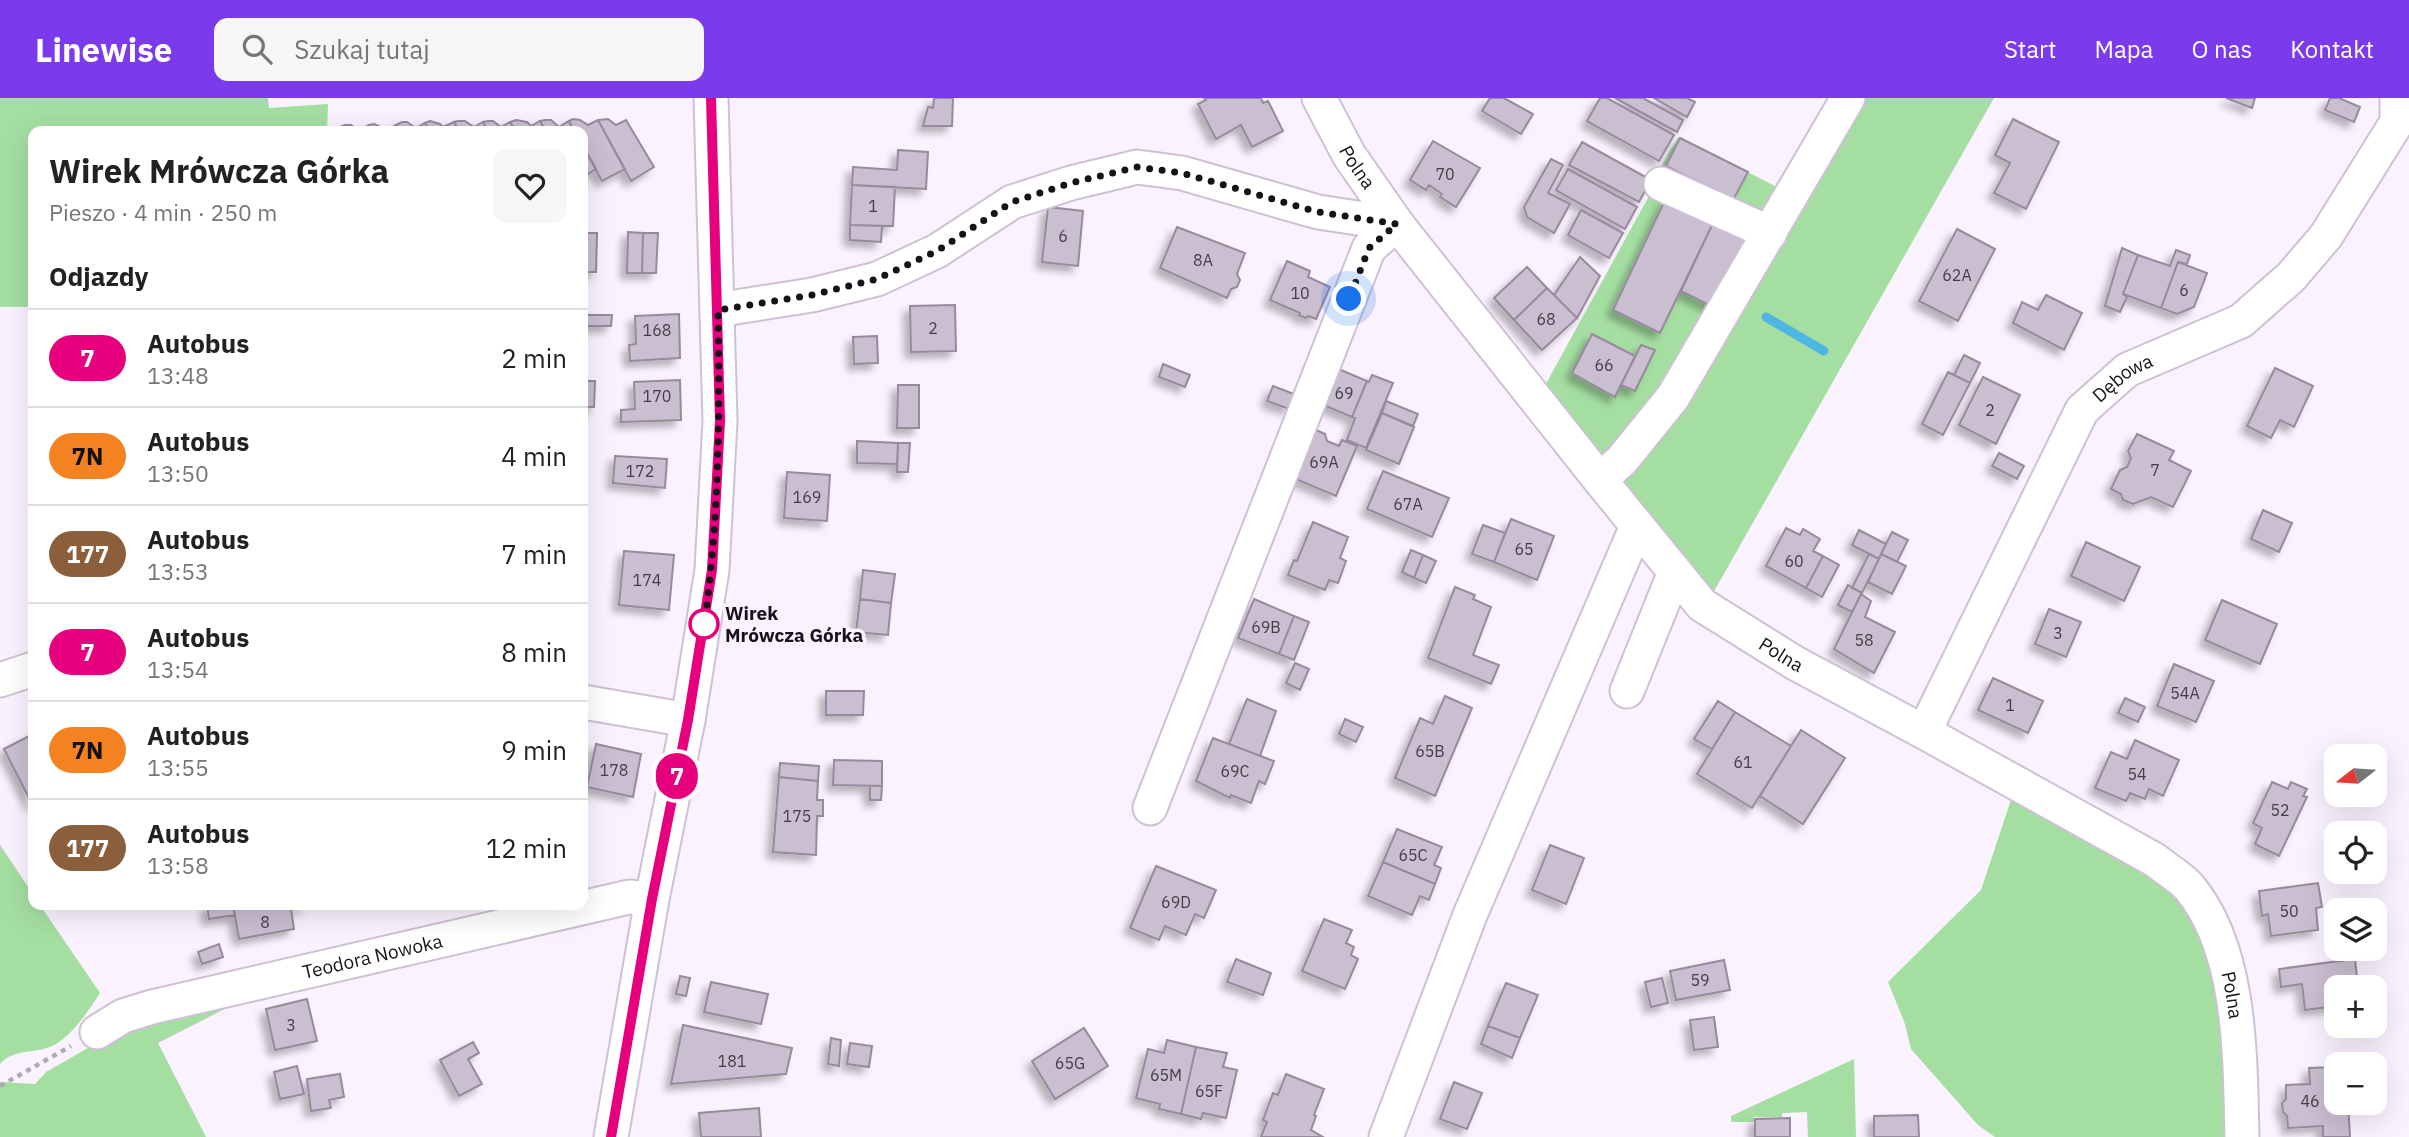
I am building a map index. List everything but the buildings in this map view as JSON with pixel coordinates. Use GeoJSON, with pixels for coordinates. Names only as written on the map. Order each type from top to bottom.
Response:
{"type":"FeatureCollection","features":[{"type":"Feature","properties":{"kind":"street"},"geometry":{"type":"LineString","coordinates":[[611,1137],[652,899],[688,720],[712,570],[720,421],[711,98]]}},
{"type":"Feature","properties":{"kind":"street","name":"Polna"},"geometry":{"type":"LineString","coordinates":[[1319,98],[1349,155],[1397,224],[1702,605],[1795,663],[2155,860],[2189,887],[2211,922],[2228,968],[2240,1043],[2242,1137]]}},
{"type":"Feature","properties":{"kind":"street"},"geometry":{"type":"LineString","coordinates":[[1600,480],[1622,460],[1674,397],[1848,98]]}},
{"type":"Feature","properties":{"kind":"street","name":"Dębowa"},"geometry":{"type":"LineString","coordinates":[[1924,732],[2082,410],[2127,370],[2241,321],[2291,277],[2326,236],[2397,122],[2397,98]]}},
{"type":"Feature","properties":{"kind":"street"},"geometry":{"type":"LineString","coordinates":[[718,310],[812,295],[877,279],[937,251],[1012,202],[1071,183],[1137,167],[1182,173],[1318,212],[1397,224]]}},
{"type":"Feature","properties":{"kind":"street"},"geometry":{"type":"LineString","coordinates":[[1661,184],[1770,233]]}},
{"type":"Feature","properties":{"kind":"street"},"geometry":{"type":"LineString","coordinates":[[1150,808],[1369,248],[1397,224]]}},
{"type":"Feature","properties":{"kind":"street"},"geometry":{"type":"LineString","coordinates":[[1386,1137],[1469,915],[1637,526]]}},
{"type":"Feature","properties":{"kind":"street"},"geometry":{"type":"LineString","coordinates":[[1626,691],[1675,572]]}},
{"type":"Feature","properties":{"kind":"street"},"geometry":{"type":"LineString","coordinates":[[0,680],[28,671]]}},
{"type":"Feature","properties":{"kind":"street"},"geometry":{"type":"LineString","coordinates":[[588,703],[688,720]]}},
{"type":"Feature","properties":{"kind":"street","name":"Teodora Nowoka"},"geometry":{"type":"LineString","coordinates":[[588,906],[629,897],[652,899]]}},
{"type":"Feature","properties":{"kind":"street","name":"Teodora Nowoka"},"geometry":{"type":"LineString","coordinates":[[97,1032],[123,1016],[152,1007],[573,910]]}},
{"type":"Feature","properties":{"kind":"path"},"geometry":{"type":"LineString","coordinates":[[0,1086],[97,1032]]}},
{"type":"Feature","properties":{"kind":"green space"},"geometry":{"type":"Polygon","coordinates":[[[0,98],[268,98],[269,108],[328,104],[327,126],[28,126],[28,307],[0,307],[0,98]]]}},
{"type":"Feature","properties":{"kind":"green space"},"geometry":{"type":"Polygon","coordinates":[[[1829,98],[1994,98],[1713,593],[1542,391],[1661,174],[1662,165],[1678,137],[1777,187],[1829,98]]]}},
{"type":"Feature","properties":{"kind":"green space"},"geometry":{"type":"Polygon","coordinates":[[[2011,800],[2068,824],[2156,877],[2195,917],[2225,1011],[2233,1137],[1995,1137],[1978,1125],[1911,1049],[1905,1024],[1888,982],[1981,890],[2011,800]]]}},
{"type":"Feature","properties":{"kind":"green space"},"geometry":{"type":"Polygon","coordinates":[[[0,845],[28,887],[28,910],[43,910],[100,993],[81,1021],[56,1044],[13,1055],[0,1064],[0,845]]]}},
{"type":"Feature","properties":{"kind":"green space"},"geometry":{"type":"Polygon","coordinates":[[[256,993],[158,1043],[206,1137],[0,1137],[0,1082],[35,1084],[46,1072],[123,1028],[256,993]]]}},
{"type":"Feature","properties":{"kind":"green space"},"geometry":{"type":"Polygon","coordinates":[[[1854,1059],[1856,1137],[1808,1137],[1807,1112],[1782,1113],[1782,1117],[1754,1117],[1754,1122],[1731,1122],[1731,1116],[1854,1059]]]}},
{"type":"Feature","properties":{"kind":"waterway"},"geometry":{"type":"LineString","coordinates":[[1766,317],[1824,351]]}},
{"type":"Feature","properties":{"kind":"bus line","name":"7"},"geometry":{"type":"LineString","coordinates":[[611,1137],[652,899],[688,720],[712,570],[720,421],[711,98]]}},
{"type":"Feature","properties":{"kind":"place","name":"Wirek Mrówcza Górka"},"geometry":{"type":"Point","coordinates":[704,624]}},
{"type":"Feature","properties":{"kind":"route"},"geometry":{"type":"LineString","coordinates":[[704,624],[704,627],[712,570],[717,500],[720,421],[718,310],[812,295],[877,279],[937,251],[1012,202],[1071,183],[1137,167],[1182,173],[1318,212],[1397,224],[1369,248],[1349,299]]}}]}
